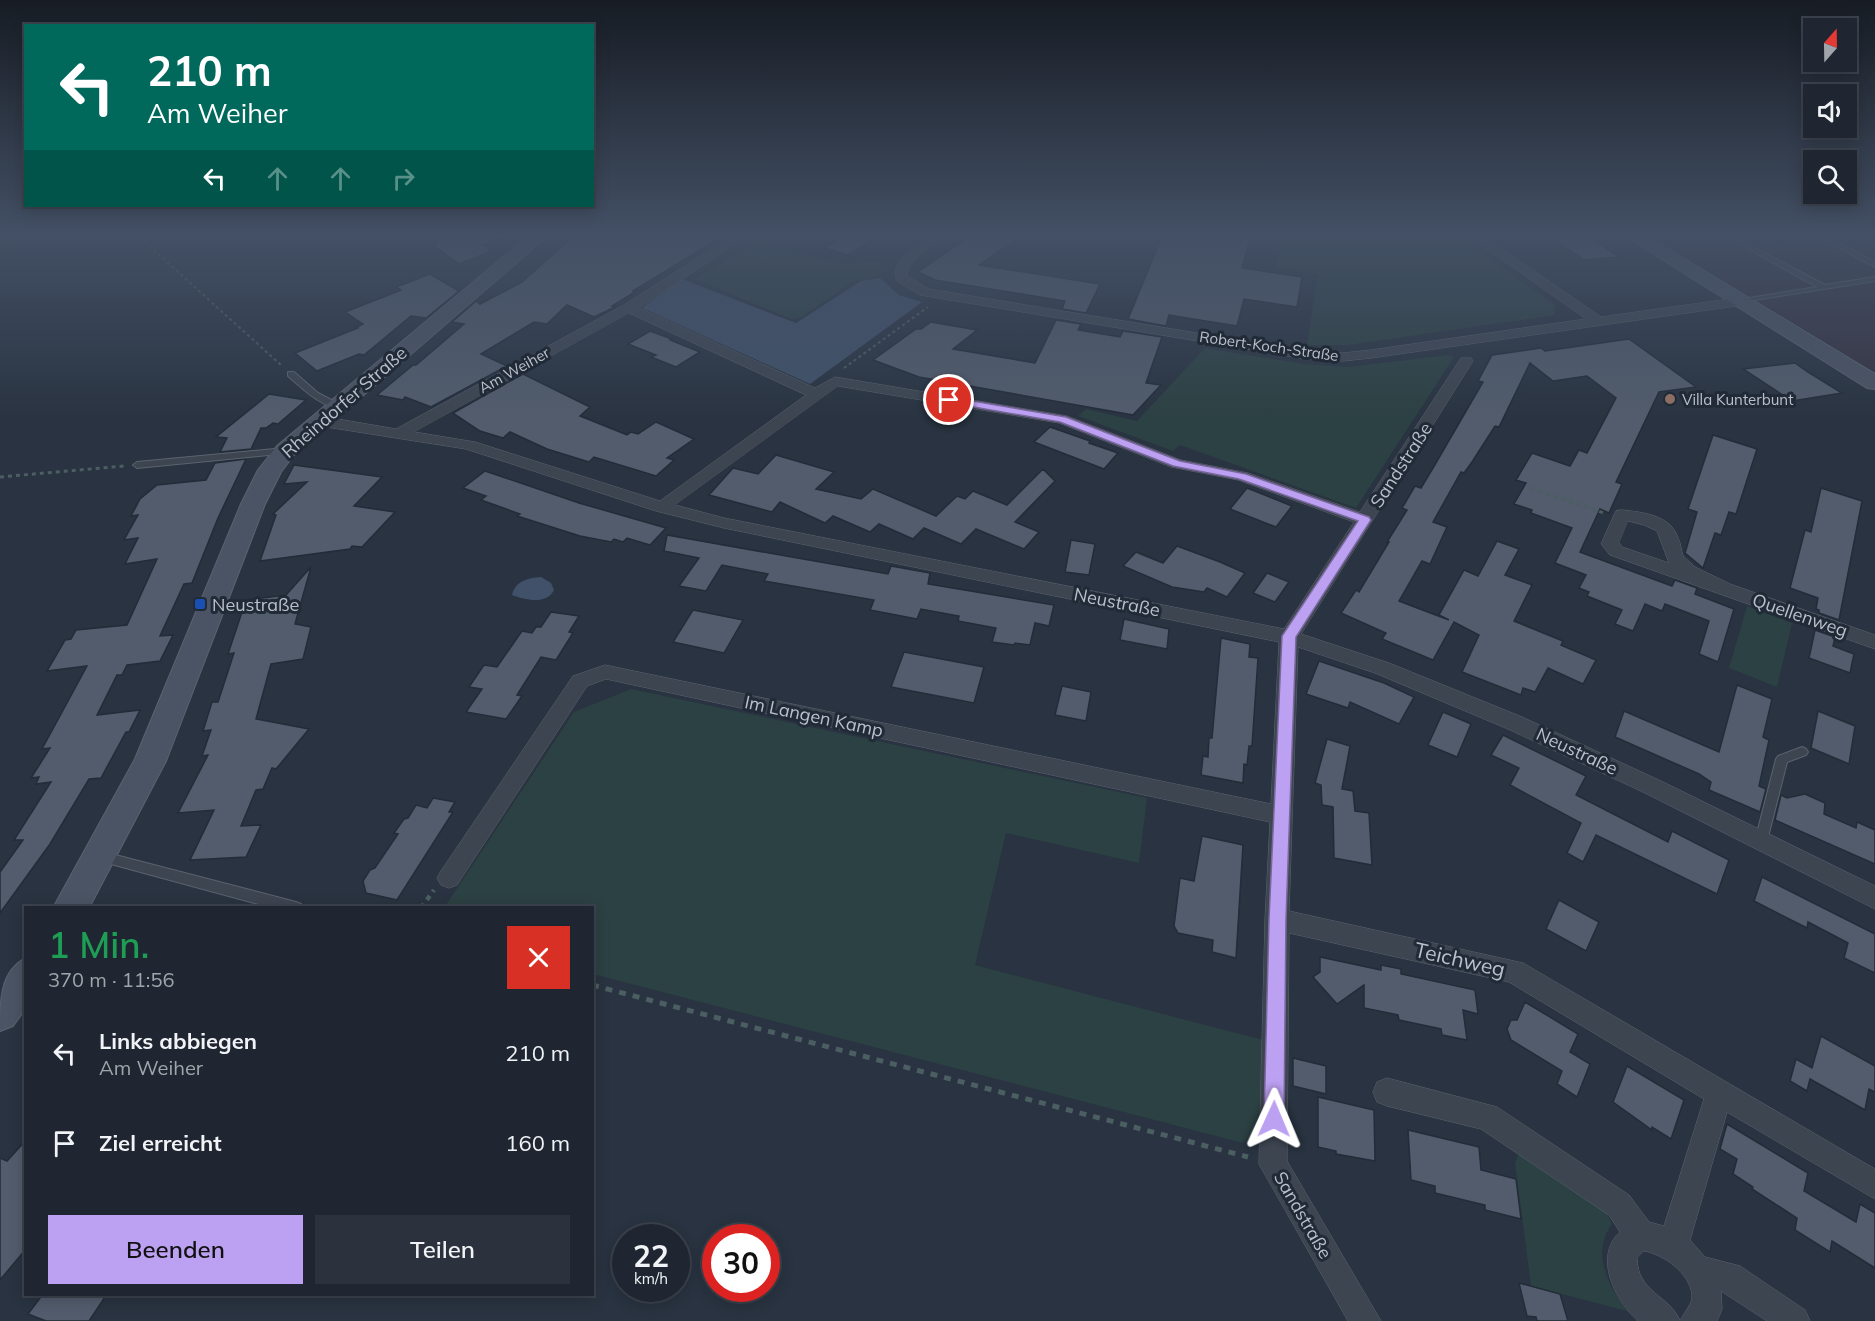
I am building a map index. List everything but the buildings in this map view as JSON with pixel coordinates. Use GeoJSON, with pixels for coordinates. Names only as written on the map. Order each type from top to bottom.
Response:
{"type":"FeatureCollection","features":[{"type":"Feature","properties":{"kind":"main road","name":"Rheindorfer Straße"},"geometry":{"type":"LineString","coordinates":[[71,906],[150,761],[253,504],[270,470],[285,451],[467,296]]}},
{"type":"Feature","properties":{"kind":"main road"},"geometry":{"type":"LineString","coordinates":[[1736,296],[1875,383]]}},
{"type":"Feature","properties":{"kind":"main road"},"geometry":{"type":"LineString","coordinates":[[0,1013],[24,978]]}},
{"type":"Feature","properties":{"kind":"street","name":"Am Weiher"},"geometry":{"type":"LineString","coordinates":[[400,433],[648,296]]}},
{"type":"Feature","properties":{"kind":"street","name":"Robert-Koch-Straße"},"geometry":{"type":"LineString","coordinates":[[949,296],[1306,355],[1343,357],[1743,300]]}},
{"type":"Feature","properties":{"kind":"street"},"geometry":{"type":"LineString","coordinates":[[1561,296],[1599,322]]}},
{"type":"Feature","properties":{"kind":"street"},"geometry":{"type":"LineString","coordinates":[[629,308],[818,395]]}},
{"type":"Feature","properties":{"kind":"street","name":"Sandstraße"},"geometry":{"type":"LineString","coordinates":[[1365,1321],[1273,1164],[1281,815],[1289,636],[1466,361]]}},
{"type":"Feature","properties":{"kind":"street"},"geometry":{"type":"LineString","coordinates":[[662,507],[835,381],[1062,419],[1177,464],[1242,476],[1365,520]]}},
{"type":"Feature","properties":{"kind":"street","name":"Neustraße"},"geometry":{"type":"LineString","coordinates":[[329,413],[400,433],[469,445],[662,507],[735,526],[1289,636],[1382,668],[1515,723],[1875,898]]}},
{"type":"Feature","properties":{"kind":"street","name":"Quellenweg"},"geometry":{"type":"LineString","coordinates":[[1724,589],[1679,563],[1671,554],[1671,539],[1667,531],[1635,516],[1622,515],[1610,544],[1616,551],[1724,589],[1875,642]]}},
{"type":"Feature","properties":{"kind":"street","name":"Im Langen Kamp"},"geometry":{"type":"LineString","coordinates":[[449,878],[580,681],[605,672],[1281,815]]}},
{"type":"Feature","properties":{"kind":"street","name":"Teichweg"},"geometry":{"type":"LineString","coordinates":[[1278,919],[1514,971],[1875,1185]]}},
{"type":"Feature","properties":{"kind":"street"},"geometry":{"type":"LineString","coordinates":[[1387,1092],[1487,1117],[1619,1205],[1642,1237]]}},
{"type":"Feature","properties":{"kind":"street"},"geometry":{"type":"LineString","coordinates":[[1673,1246],[1719,1093]]}},
{"type":"Feature","properties":{"kind":"street"},"geometry":{"type":"LineString","coordinates":[[1657,1319],[1632,1292],[1622,1266],[1622,1255],[1626,1246],[1642,1237],[1663,1240],[1673,1246],[1697,1270],[1704,1284],[1707,1298],[1706,1309],[1696,1321]]}},
{"type":"Feature","properties":{"kind":"street"},"geometry":{"type":"LineString","coordinates":[[1697,1270],[1729,1277],[1794,1321]]}},
{"type":"Feature","properties":{"kind":"lane"},"geometry":{"type":"LineString","coordinates":[[1743,300],[1770,296]]}},
{"type":"Feature","properties":{"kind":"lane"},"geometry":{"type":"LineString","coordinates":[[291,374],[315,394],[329,413]]}},
{"type":"Feature","properties":{"kind":"lane"},"geometry":{"type":"LineString","coordinates":[[137,465],[285,451]]}},
{"type":"Feature","properties":{"kind":"lane"},"geometry":{"type":"LineString","coordinates":[[1761,841],[1782,759],[1802,752]]}},
{"type":"Feature","properties":{"kind":"lane"},"geometry":{"type":"LineString","coordinates":[[100,856],[288,906]]}},
{"type":"Feature","properties":{"kind":"path"},"geometry":{"type":"LineString","coordinates":[[204,296],[291,374]]}},
{"type":"Feature","properties":{"kind":"path"},"geometry":{"type":"LineString","coordinates":[[835,381],[834,377],[839,371],[944,296]]}},
{"type":"Feature","properties":{"kind":"path"},"geometry":{"type":"LineString","coordinates":[[0,477],[137,465]]}},
{"type":"Feature","properties":{"kind":"path"},"geometry":{"type":"LineString","coordinates":[[1531,488],[1620,519]]}},
{"type":"Feature","properties":{"kind":"path"},"geometry":{"type":"LineString","coordinates":[[594,986],[1273,1164]]}},
{"type":"Feature","properties":{"kind":"shaded area"},"geometry":{"type":"Polygon","coordinates":[[[1748,296],[1875,296],[1875,372],[1748,296]]]}},
{"type":"Feature","properties":{"kind":"green space"},"geometry":{"type":"Polygon","coordinates":[[[735,296],[833,296],[802,317],[791,319],[735,296]]]}},
{"type":"Feature","properties":{"kind":"green space"},"geometry":{"type":"Polygon","coordinates":[[[1315,296],[1542,296],[1555,305],[1555,315],[1348,345],[1307,345],[1315,296]]]}},
{"type":"Feature","properties":{"kind":"green space"},"geometry":{"type":"Polygon","coordinates":[[[1205,348],[1304,364],[1348,367],[1448,355],[1454,357],[1356,508],[1180,445],[1173,451],[1078,416],[1086,409],[1137,421],[1205,348]]]}},
{"type":"Feature","properties":{"kind":"green space"},"geometry":{"type":"Polygon","coordinates":[[[1747,606],[1792,623],[1777,687],[1729,668],[1747,606]]]}},
{"type":"Feature","properties":{"kind":"green space"},"geometry":{"type":"Polygon","coordinates":[[[631,689],[1147,798],[1139,863],[1006,833],[975,965],[1263,1040],[1261,1126],[1243,1143],[594,974],[594,906],[445,906],[574,712],[631,689]]]}},
{"type":"Feature","properties":{"kind":"green space"},"geometry":{"type":"Polygon","coordinates":[[[1520,1151],[1604,1208],[1612,1224],[1603,1246],[1604,1269],[1627,1311],[1531,1286],[1515,1163],[1520,1151]]]}},
{"type":"Feature","properties":{"kind":"water"},"geometry":{"type":"Polygon","coordinates":[[[659,296],[725,296],[796,323],[838,296],[901,296],[922,302],[810,384],[642,308],[659,296]]]}},
{"type":"Feature","properties":{"kind":"water"},"geometry":{"type":"Polygon","coordinates":[[[541,577],[551,583],[554,590],[551,595],[546,598],[529,600],[512,595],[519,583],[541,577]]]}},
{"type":"Feature","properties":{"kind":"place","name":"Villa Kunterbunt"},"geometry":{"type":"Point","coordinates":[1670,399]}},
{"type":"Feature","properties":{"kind":"place","name":"Neustraße"},"geometry":{"type":"Point","coordinates":[200,604]}},
{"type":"Feature","properties":{"kind":"route"},"geometry":{"type":"LineString","coordinates":[[949,400],[1062,419],[1177,464],[1242,476],[1365,520],[1289,636],[1278,919],[1274,1119]]}}]}
